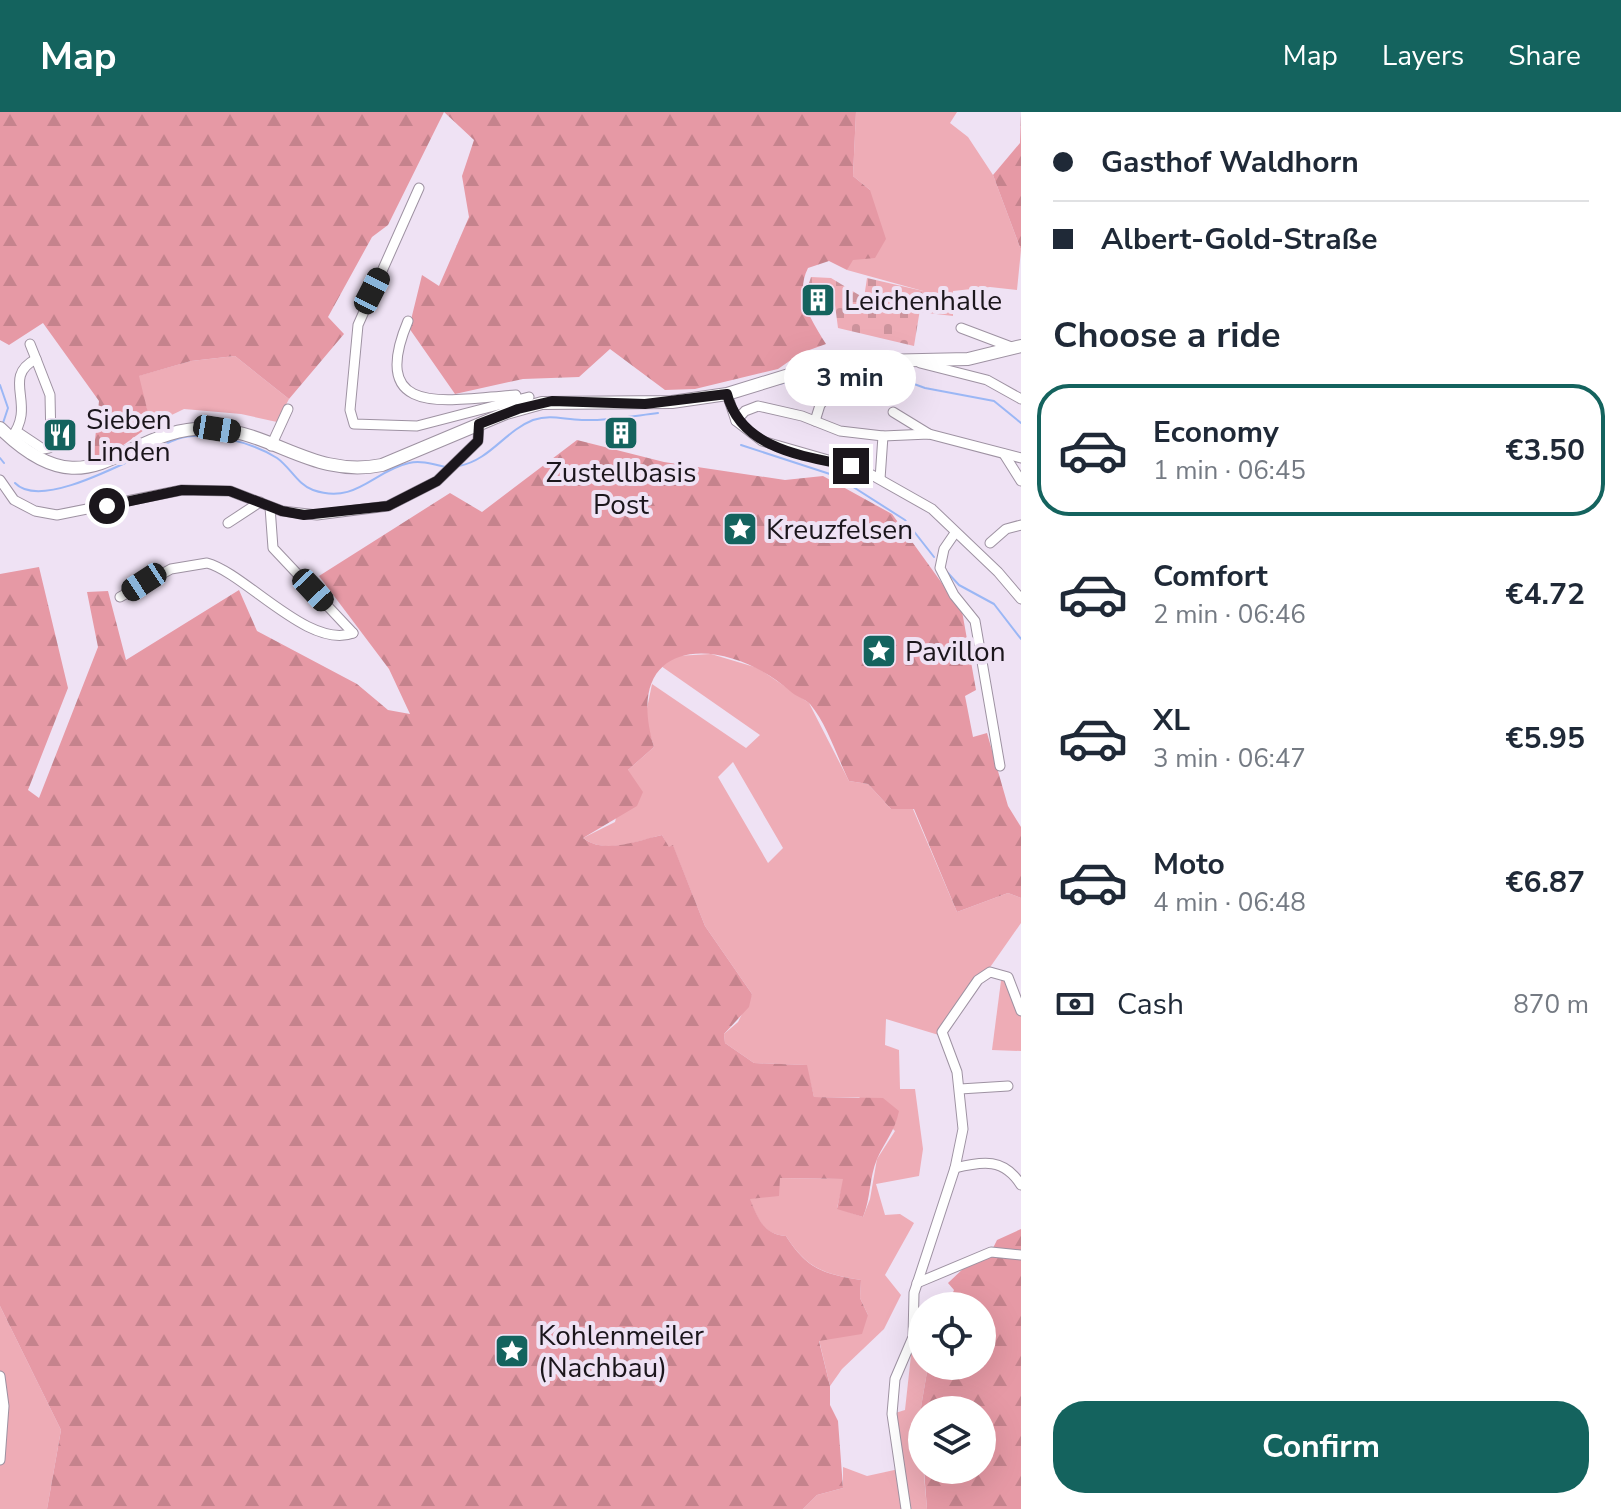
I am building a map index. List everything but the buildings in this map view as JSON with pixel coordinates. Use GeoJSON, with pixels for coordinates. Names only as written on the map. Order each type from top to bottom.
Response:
{"type":"FeatureCollection","features":[{"type":"Feature","properties":{"kind":"main road"},"geometry":{"type":"LineString","coordinates":[[8,432],[40,461],[79,470],[183,431],[233,432],[318,464],[362,469],[542,403],[645,404],[727,394],[814,367],[855,361],[968,359],[1018,347]]}},
{"type":"Feature","properties":{"kind":"street"},"geometry":{"type":"LineString","coordinates":[[419,188],[358,325],[350,410],[354,424],[417,426],[529,397]]}},
{"type":"Feature","properties":{"kind":"street"},"geometry":{"type":"LineString","coordinates":[[408,321],[396,365],[398,381],[409,393],[437,401],[529,397],[542,403]]}},
{"type":"Feature","properties":{"kind":"street"},"geometry":{"type":"LineString","coordinates":[[961,328],[1018,347]]}},
{"type":"Feature","properties":{"kind":"street"},"geometry":{"type":"LineString","coordinates":[[30,344],[36,359],[50,395],[51,442],[49,448],[43,449],[8,432],[20,418],[11,385],[12,372],[17,365],[36,359]]}},
{"type":"Feature","properties":{"kind":"street"},"geometry":{"type":"LineString","coordinates":[[815,421],[820,405],[855,361]]}},
{"type":"Feature","properties":{"kind":"street"},"geometry":{"type":"LineString","coordinates":[[911,361],[987,380],[1021,399]]}},
{"type":"Feature","properties":{"kind":"street"},"geometry":{"type":"LineString","coordinates":[[727,394],[736,421],[774,447],[851,466],[932,509],[998,572],[1021,599]]}},
{"type":"Feature","properties":{"kind":"street"},"geometry":{"type":"LineString","coordinates":[[736,421],[745,411],[758,406],[840,431],[883,436],[929,434]]}},
{"type":"Feature","properties":{"kind":"street"},"geometry":{"type":"LineString","coordinates":[[271,446],[288,409]]}},
{"type":"Feature","properties":{"kind":"street"},"geometry":{"type":"LineString","coordinates":[[893,412],[929,434],[1021,458]]}},
{"type":"Feature","properties":{"kind":"street"},"geometry":{"type":"LineString","coordinates":[[0,480],[14,500],[35,511],[57,515],[175,490],[230,491],[270,507],[317,515],[388,506],[453,467],[478,441],[479,424]]}},
{"type":"Feature","properties":{"kind":"street"},"geometry":{"type":"LineString","coordinates":[[880,479],[883,436]]}},
{"type":"Feature","properties":{"kind":"street"},"geometry":{"type":"LineString","coordinates":[[1004,454],[1021,481]]}},
{"type":"Feature","properties":{"kind":"street"},"geometry":{"type":"LineString","coordinates":[[228,523],[260,502]]}},
{"type":"Feature","properties":{"kind":"street"},"geometry":{"type":"LineString","coordinates":[[120,597],[171,569],[207,563],[297,621],[342,635],[353,633],[273,548],[270,507]]}},
{"type":"Feature","properties":{"kind":"street"},"geometry":{"type":"LineString","coordinates":[[990,543],[1006,529],[1021,525]]}},
{"type":"Feature","properties":{"kind":"street"},"geometry":{"type":"LineString","coordinates":[[955,533],[944,549],[940,568],[954,595],[975,621],[1000,766]]}},
{"type":"Feature","properties":{"kind":"street"},"geometry":{"type":"LineString","coordinates":[[906,1509],[892,1414],[895,1379],[913,1337],[917,1283],[955,1168],[963,1129],[955,1064],[942,1032],[978,980],[990,972],[1008,977],[1021,1011]]}},
{"type":"Feature","properties":{"kind":"street"},"geometry":{"type":"LineString","coordinates":[[960,1089],[1008,1086]]}},
{"type":"Feature","properties":{"kind":"street"},"geometry":{"type":"LineString","coordinates":[[955,1168],[975,1163],[997,1163],[1013,1173],[1021,1185]]}},
{"type":"Feature","properties":{"kind":"street"},"geometry":{"type":"LineString","coordinates":[[917,1283],[991,1252],[1021,1255]]}},
{"type":"Feature","properties":{"kind":"street"},"geometry":{"type":"LineString","coordinates":[[0,1376],[4,1406],[0,1460]]}},
{"type":"Feature","properties":{"kind":"green space"},"geometry":{"type":"Polygon","coordinates":[[[0,112],[444,112],[388,225],[372,237],[328,317],[344,334],[289,399],[235,356],[191,361],[139,376],[151,425],[122,446],[93,460],[99,401],[43,323],[9,345],[0,340],[0,112]]]}},
{"type":"Feature","properties":{"kind":"green space"},"geometry":{"type":"Polygon","coordinates":[[[444,112],[856,112],[853,176],[870,190],[886,239],[875,258],[853,260],[847,270],[829,261],[808,268],[803,288],[806,308],[826,344],[801,353],[778,369],[695,389],[665,390],[610,349],[579,377],[523,379],[455,394],[409,328],[422,275],[439,286],[469,217],[462,176],[474,140],[444,112]]]}},
{"type":"Feature","properties":{"kind":"green space"},"geometry":{"type":"Polygon","coordinates":[[[856,112],[957,112],[950,123],[968,137],[993,175],[1021,250],[1017,290],[990,287],[953,291],[953,316],[919,312],[923,291],[847,270],[870,190],[853,176],[856,112]]]}},
{"type":"Feature","properties":{"kind":"green space"},"geometry":{"type":"Polygon","coordinates":[[[1021,112],[1021,250],[993,175],[1020,143],[1021,112]]]}},
{"type":"Feature","properties":{"kind":"green space"},"geometry":{"type":"Polygon","coordinates":[[[811,277],[831,278],[864,298],[867,278],[923,291],[914,346],[838,328],[835,305],[830,301],[811,310],[807,289],[811,277]]]}},
{"type":"Feature","properties":{"kind":"green space"},"geometry":{"type":"Polygon","coordinates":[[[235,356],[289,399],[277,422],[241,414],[184,409],[151,425],[138,376],[191,361],[235,356]]]}},
{"type":"Feature","properties":{"kind":"green space"},"geometry":{"type":"Polygon","coordinates":[[[577,440],[664,462],[785,480],[823,476],[892,514],[962,611],[976,690],[965,696],[973,737],[987,733],[1008,806],[1021,827],[1021,898],[1008,893],[957,912],[914,809],[891,809],[868,784],[849,781],[822,721],[808,702],[764,672],[737,660],[709,654],[685,655],[665,665],[652,683],[647,710],[654,747],[628,770],[643,792],[637,806],[583,838],[611,846],[662,835],[669,847],[673,845],[705,926],[752,994],[749,1007],[724,1034],[725,1043],[754,1063],[807,1065],[814,1097],[883,1098],[899,1111],[874,1166],[863,1217],[837,1209],[843,1179],[780,1178],[779,1196],[750,1199],[762,1224],[778,1235],[786,1236],[809,1263],[826,1272],[861,1280],[860,1298],[868,1315],[862,1334],[819,1341],[830,1386],[830,1405],[838,1421],[843,1488],[817,1495],[803,1509],[47,1509],[61,1430],[0,1306],[0,574],[39,567],[68,688],[28,790],[39,798],[98,647],[87,592],[108,591],[126,660],[239,590],[257,631],[357,684],[388,710],[410,714],[389,669],[319,576],[450,493],[482,512],[577,440]]]}},
{"type":"Feature","properties":{"kind":"green space"},"geometry":{"type":"Polygon","coordinates":[[[711,654],[758,668],[809,703],[849,781],[868,784],[891,809],[913,809],[957,912],[1008,893],[1021,898],[1021,923],[942,1036],[886,1019],[885,1045],[899,1050],[900,1089],[915,1089],[923,1149],[919,1176],[876,1184],[885,1215],[900,1214],[914,1223],[885,1275],[901,1295],[884,1329],[842,1369],[830,1386],[819,1340],[868,1315],[860,1298],[861,1280],[827,1272],[809,1263],[786,1236],[766,1228],[749,1198],[779,1178],[844,1179],[837,1208],[863,1217],[870,1199],[877,1159],[895,1131],[859,1097],[814,1097],[806,1065],[754,1063],[725,1043],[724,1034],[738,1022],[752,994],[705,926],[673,846],[669,848],[662,835],[611,846],[601,846],[583,838],[615,822],[628,770],[654,747],[645,718],[652,684],[746,748],[760,735],[661,666],[676,656],[711,654]],[[733,762],[718,777],[768,863],[783,848],[733,762]]]}},
{"type":"Feature","properties":{"kind":"green space"},"geometry":{"type":"Polygon","coordinates":[[[1002,973],[1021,1011],[1021,1051],[992,1050],[1002,973]]]}},
{"type":"Feature","properties":{"kind":"green space"},"geometry":{"type":"Polygon","coordinates":[[[1021,1229],[1021,1509],[927,1509],[925,1484],[996,1484],[996,1396],[923,1396],[926,1380],[996,1380],[996,1292],[953,1292],[948,1283],[966,1266],[991,1252],[997,1240],[1021,1229]]]}},
{"type":"Feature","properties":{"kind":"green space"},"geometry":{"type":"Polygon","coordinates":[[[0,1306],[61,1430],[47,1509],[0,1509],[0,1306]]]}},
{"type":"Feature","properties":{"kind":"green space"},"geometry":{"type":"Polygon","coordinates":[[[908,1380],[926,1380],[923,1396],[908,1396],[908,1484],[925,1484],[927,1509],[803,1509],[817,1495],[843,1488],[843,1467],[867,1476],[899,1469],[892,1414],[905,1410],[908,1380]]]}},
{"type":"Feature","properties":{"kind":"waterway"},"geometry":{"type":"LineString","coordinates":[[828,369],[842,369]]}},
{"type":"Feature","properties":{"kind":"waterway"},"geometry":{"type":"LineString","coordinates":[[854,371],[884,373],[925,388],[994,401],[1021,423]]}},
{"type":"Feature","properties":{"kind":"waterway"},"geometry":{"type":"LineString","coordinates":[[779,384],[791,381]]}},
{"type":"Feature","properties":{"kind":"waterway"},"geometry":{"type":"LineString","coordinates":[[0,385],[8,408],[3,423]]}},
{"type":"Feature","properties":{"kind":"waterway"},"geometry":{"type":"LineString","coordinates":[[459,466],[480,458],[514,431],[540,418],[601,420],[658,413]]}},
{"type":"Feature","properties":{"kind":"waterway"},"geometry":{"type":"LineString","coordinates":[[15,483],[29,490],[47,491],[69,486],[177,439],[201,436],[228,439],[267,452],[308,488],[328,493],[353,490],[409,463],[422,462],[445,467]]}},
{"type":"Feature","properties":{"kind":"waterway"},"geometry":{"type":"LineString","coordinates":[[741,445],[836,476],[905,520],[934,557]]}},
{"type":"Feature","properties":{"kind":"waterway"},"geometry":{"type":"LineString","coordinates":[[0,458],[4,463]]}},
{"type":"Feature","properties":{"kind":"waterway"},"geometry":{"type":"LineString","coordinates":[[947,572],[959,585],[994,604],[1021,639]]}},
{"type":"Feature","properties":{"kind":"place","name":"Leichenhalle"},"geometry":{"type":"Point","coordinates":[818,300]}},
{"type":"Feature","properties":{"kind":"place","name":"Zustellbasis Post"},"geometry":{"type":"Point","coordinates":[621,433]}},
{"type":"Feature","properties":{"kind":"place","name":"Sieben Linden"},"geometry":{"type":"Point","coordinates":[60,435]}},
{"type":"Feature","properties":{"kind":"place","name":"Kreuzfelsen"},"geometry":{"type":"Point","coordinates":[740,529]}},
{"type":"Feature","properties":{"kind":"place","name":"Pavillon"},"geometry":{"type":"Point","coordinates":[879,651]}},
{"type":"Feature","properties":{"kind":"place","name":"Kohlenmeiler (Nachbau)"},"geometry":{"type":"Point","coordinates":[512,1351]}},
{"type":"Feature","properties":{"kind":"route"},"geometry":{"type":"LineString","coordinates":[[107,506],[182,490],[230,491],[282,511],[304,515],[388,506],[447,473],[478,441],[479,424],[518,409],[564,401],[645,404],[727,394],[736,421],[762,441],[812,458],[851,466]]}}]}
